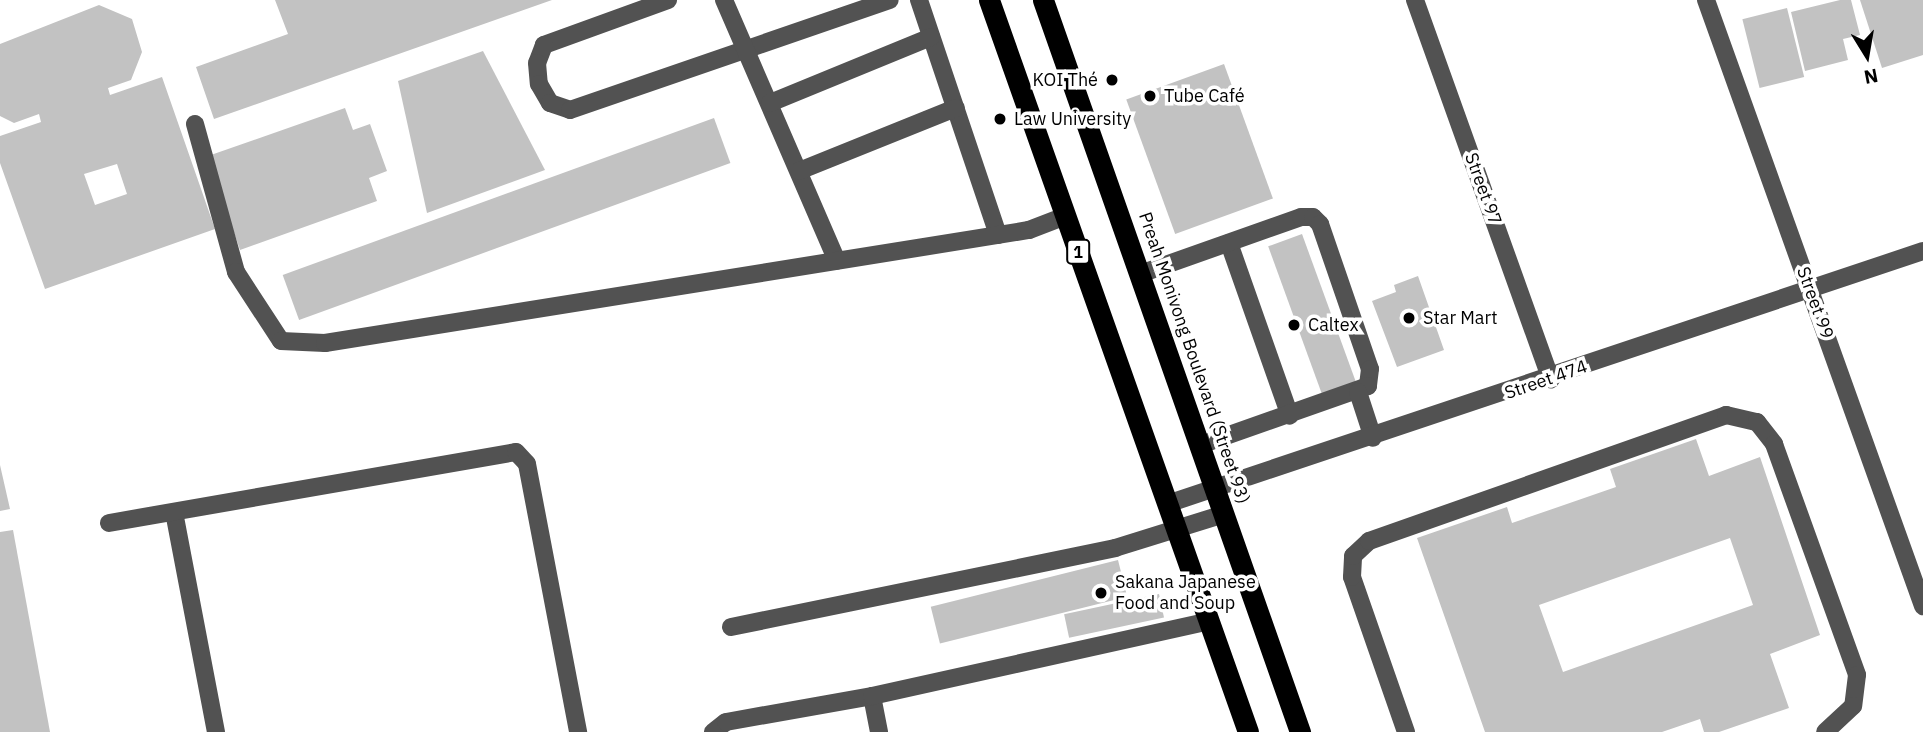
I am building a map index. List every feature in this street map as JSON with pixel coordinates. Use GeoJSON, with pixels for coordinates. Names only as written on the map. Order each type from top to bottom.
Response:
{"type":"FeatureCollection","features":[{"type":"Feature","properties":{"kind":"highway","name":"1"},"geometry":{"type":"LineString","coordinates":[[989,0],[1248,732]]}},
{"type":"Feature","properties":{"kind":"highway","name":"Preah Monivong Boulevard (Street 93)"},"geometry":{"type":"LineString","coordinates":[[1043,0],[1300,732]]}},
{"type":"Feature","properties":{"kind":"street"},"geometry":{"type":"LineString","coordinates":[[668,0],[544,45],[537,63],[539,84],[550,103],[570,110],[890,0]]}},
{"type":"Feature","properties":{"kind":"street"},"geometry":{"type":"LineString","coordinates":[[723,0],[747,49],[837,261]]}},
{"type":"Feature","properties":{"kind":"street"},"geometry":{"type":"LineString","coordinates":[[919,0],[998,235]]}},
{"type":"Feature","properties":{"kind":"street","name":"Street 97"},"geometry":{"type":"LineString","coordinates":[[1415,0],[1551,379]]}},
{"type":"Feature","properties":{"kind":"street","name":"Street 99"},"geometry":{"type":"LineString","coordinates":[[1706,0],[1923,606]]}},
{"type":"Feature","properties":{"kind":"street"},"geometry":{"type":"LineString","coordinates":[[770,103],[931,37]]}},
{"type":"Feature","properties":{"kind":"street"},"geometry":{"type":"LineString","coordinates":[[799,172],[956,108]]}},
{"type":"Feature","properties":{"kind":"street"},"geometry":{"type":"LineString","coordinates":[[195,124],[236,272],[281,341],[325,343],[998,235],[1065,216]]}},
{"type":"Feature","properties":{"kind":"street"},"geometry":{"type":"LineString","coordinates":[[1140,274],[1301,217],[1313,216],[1320,224],[1370,369],[1368,386],[1290,416],[1200,444]]}},
{"type":"Feature","properties":{"kind":"street"},"geometry":{"type":"LineString","coordinates":[[1229,243],[1290,416]]}},
{"type":"Feature","properties":{"kind":"street","name":"Street 474"},"geometry":{"type":"LineString","coordinates":[[1167,505],[1551,379],[1923,251]]}},
{"type":"Feature","properties":{"kind":"street"},"geometry":{"type":"LineString","coordinates":[[1357,392],[1373,438]]}},
{"type":"Feature","properties":{"kind":"street"},"geometry":{"type":"LineString","coordinates":[[1405,732],[1352,577],[1353,556],[1369,541],[1726,415],[1757,422],[1774,444],[1857,675],[1853,706],[1825,732]]}},
{"type":"Feature","properties":{"kind":"street"},"geometry":{"type":"LineString","coordinates":[[109,523],[516,452],[527,464],[578,732]]}},
{"type":"Feature","properties":{"kind":"street"},"geometry":{"type":"LineString","coordinates":[[174,512],[216,732]]}},
{"type":"Feature","properties":{"kind":"street"},"geometry":{"type":"LineString","coordinates":[[731,627],[1115,548],[1224,514]]}},
{"type":"Feature","properties":{"kind":"street"},"geometry":{"type":"LineString","coordinates":[[712,732],[726,722],[872,696],[1209,621]]}},
{"type":"Feature","properties":{"kind":"street"},"geometry":{"type":"LineString","coordinates":[[872,696],[879,732]]}},
{"type":"Feature","properties":{"kind":"building"},"geometry":{"type":"Polygon","coordinates":[[[275,0],[552,0],[214,119],[196,67],[288,34],[275,0]]]}},
{"type":"Feature","properties":{"kind":"building"},"geometry":{"type":"Polygon","coordinates":[[[1840,0],[1851,0],[1860,35],[1843,39],[1848,60],[1805,71],[1791,12],[1840,0]]]}},
{"type":"Feature","properties":{"kind":"building"},"geometry":{"type":"Polygon","coordinates":[[[1860,0],[1923,0],[1923,55],[1882,68],[1860,0]]]}},
{"type":"Feature","properties":{"kind":"building"},"geometry":{"type":"Polygon","coordinates":[[[99,5],[132,19],[142,52],[131,80],[108,88],[110,95],[162,77],[215,229],[45,289],[0,163],[0,136],[41,122],[39,114],[14,123],[0,116],[0,44],[99,5]],[[117,164],[84,174],[95,205],[127,194],[117,164]]]}},
{"type":"Feature","properties":{"kind":"building"},"geometry":{"type":"Polygon","coordinates":[[[1787,8],[1804,77],[1760,88],[1742,19],[1787,8]]]}},
{"type":"Feature","properties":{"kind":"building"},"geometry":{"type":"Polygon","coordinates":[[[483,51],[545,170],[427,213],[398,81],[483,51]]]}},
{"type":"Feature","properties":{"kind":"building"},"geometry":{"type":"Polygon","coordinates":[[[1224,64],[1273,198],[1175,234],[1126,100],[1224,64]]]}},
{"type":"Feature","properties":{"kind":"building"},"geometry":{"type":"Polygon","coordinates":[[[345,108],[353,130],[370,124],[387,171],[369,178],[377,201],[240,250],[208,156],[345,108]]]}},
{"type":"Feature","properties":{"kind":"building"},"geometry":{"type":"Polygon","coordinates":[[[714,118],[730,163],[299,320],[283,275],[714,118]]]}},
{"type":"Feature","properties":{"kind":"building"},"geometry":{"type":"Polygon","coordinates":[[[1302,234],[1357,384],[1323,397],[1268,246],[1302,234]]]}},
{"type":"Feature","properties":{"kind":"building"},"geometry":{"type":"Polygon","coordinates":[[[1418,276],[1444,350],[1397,367],[1372,301],[1396,292],[1394,285],[1418,276]]]}},
{"type":"Feature","properties":{"kind":"building"},"geometry":{"type":"Polygon","coordinates":[[[1696,439],[1709,476],[1760,457],[1820,635],[1770,654],[1789,708],[1719,732],[1704,732],[1700,719],[1662,732],[1485,732],[1417,538],[1507,507],[1512,523],[1616,487],[1610,469],[1696,439]],[[1730,538],[1539,605],[1563,672],[1753,605],[1730,538]]]}},
{"type":"Feature","properties":{"kind":"building"},"geometry":{"type":"Polygon","coordinates":[[[0,465],[10,509],[0,511],[0,465]]]}},
{"type":"Feature","properties":{"kind":"building"},"geometry":{"type":"Polygon","coordinates":[[[13,530],[50,732],[0,732],[0,532],[13,530]]]}},
{"type":"Feature","properties":{"kind":"building"},"geometry":{"type":"Polygon","coordinates":[[[1118,560],[1127,597],[940,644],[931,607],[1118,560]]]}},
{"type":"Feature","properties":{"kind":"building"},"geometry":{"type":"Polygon","coordinates":[[[1159,594],[1164,617],[1069,638],[1064,614],[1159,594]]]}},
{"type":"Feature","properties":{"kind":"place","name":"KOI Thé"},"geometry":{"type":"Point","coordinates":[1112,80]}},
{"type":"Feature","properties":{"kind":"place","name":"Tube Café"},"geometry":{"type":"Point","coordinates":[1150,96]}},
{"type":"Feature","properties":{"kind":"place","name":"Law University"},"geometry":{"type":"Point","coordinates":[1000,119]}},
{"type":"Feature","properties":{"kind":"place","name":"Star Mart"},"geometry":{"type":"Point","coordinates":[1409,318]}},
{"type":"Feature","properties":{"kind":"place","name":"Caltex"},"geometry":{"type":"Point","coordinates":[1294,325]}},
{"type":"Feature","properties":{"kind":"place","name":"Sakana Japanese Food and Soup"},"geometry":{"type":"Point","coordinates":[1101,593]}}]}
